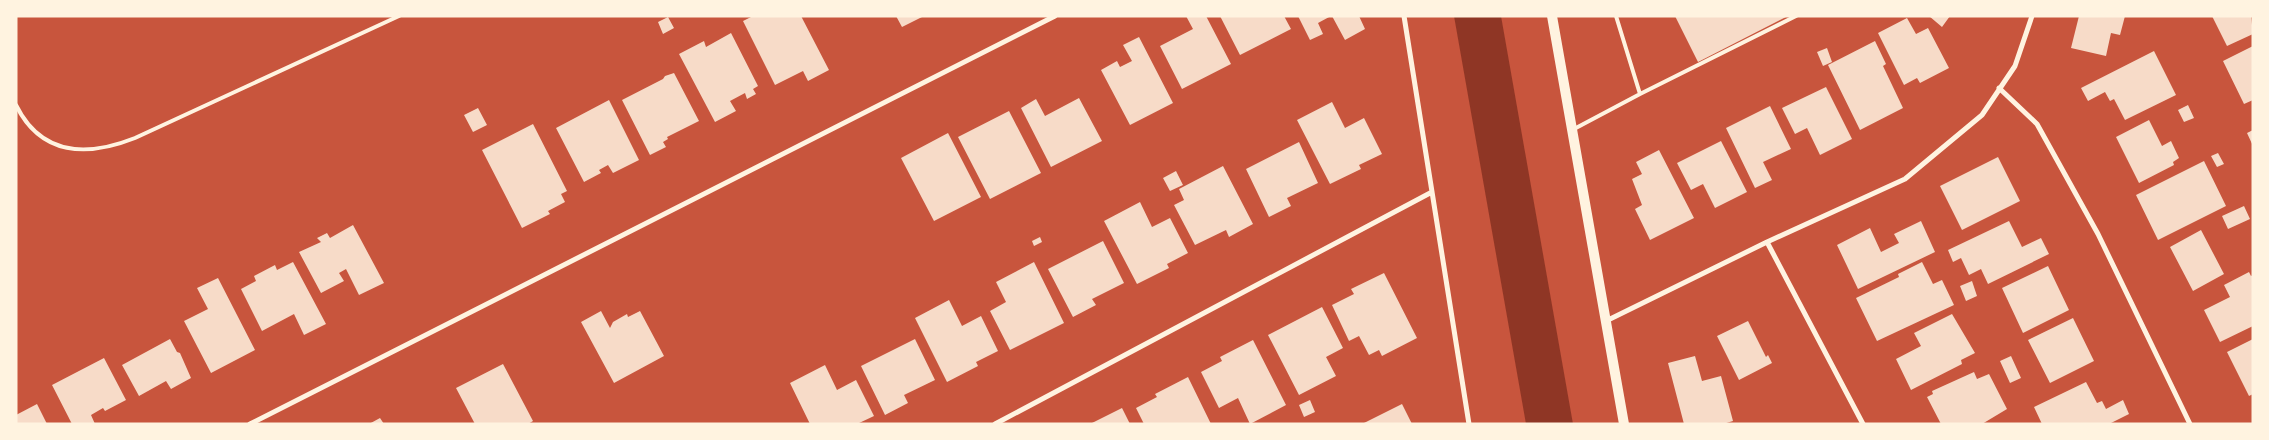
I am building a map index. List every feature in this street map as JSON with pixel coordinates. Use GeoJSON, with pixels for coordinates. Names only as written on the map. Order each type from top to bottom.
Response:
{"type":"FeatureCollection","features":[{"type":"Feature","properties":{"kind":"main road"},"geometry":{"type":"LineString","coordinates":[[1552,16],[1624,424]]}},
{"type":"Feature","properties":{"kind":"street"},"geometry":{"type":"LineString","coordinates":[[250,424],[1055,16]]}},
{"type":"Feature","properties":{"kind":"street"},"geometry":{"type":"LineString","coordinates":[[1404,16],[1469,424]]}},
{"type":"Feature","properties":{"kind":"street"},"geometry":{"type":"LineString","coordinates":[[1606,321],[1767,242],[1905,179],[1982,115],[2015,66],[2032,16]]}},
{"type":"Feature","properties":{"kind":"street"},"geometry":{"type":"LineString","coordinates":[[1999,88],[2037,124],[2098,234],[2190,424]]}},
{"type":"Feature","properties":{"kind":"street"},"geometry":{"type":"LineString","coordinates":[[994,424],[1432,192]]}},
{"type":"Feature","properties":{"kind":"street"},"geometry":{"type":"LineString","coordinates":[[1767,242],[1863,424]]}},
{"type":"Feature","properties":{"kind":"lane"},"geometry":{"type":"LineString","coordinates":[[16,105],[38,136],[62,146],[97,150],[135,138],[399,16]]}},
{"type":"Feature","properties":{"kind":"lane"},"geometry":{"type":"LineString","coordinates":[[1616,16],[1640,94]]}},
{"type":"Feature","properties":{"kind":"lane"},"geometry":{"type":"LineString","coordinates":[[1572,130],[1796,16]]}},
{"type":"Feature","properties":{"kind":"shaded area"},"geometry":{"type":"Polygon","coordinates":[[[1454,16],[1501,16],[1573,424],[1526,424],[1454,16]]]}},
{"type":"Feature","properties":{"kind":"building"},"geometry":{"type":"Polygon","coordinates":[[[753,16],[801,16],[829,70],[808,81],[803,71],[775,85],[743,21],[753,16]]]}},
{"type":"Feature","properties":{"kind":"building"},"geometry":{"type":"Polygon","coordinates":[[[896,16],[924,16],[902,27],[896,16]]]}},
{"type":"Feature","properties":{"kind":"building"},"geometry":{"type":"Polygon","coordinates":[[[1186,16],[1206,16],[1231,64],[1182,89],[1160,46],[1193,29],[1186,16]]]}},
{"type":"Feature","properties":{"kind":"building"},"geometry":{"type":"Polygon","coordinates":[[[1220,16],[1284,16],[1291,29],[1240,55],[1220,16]]]}},
{"type":"Feature","properties":{"kind":"building"},"geometry":{"type":"Polygon","coordinates":[[[1298,16],[1331,16],[1318,23],[1323,34],[1310,40],[1298,16]]]}},
{"type":"Feature","properties":{"kind":"building"},"geometry":{"type":"Polygon","coordinates":[[[1332,16],[1359,16],[1365,29],[1345,40],[1332,16]]]}},
{"type":"Feature","properties":{"kind":"building"},"geometry":{"type":"Polygon","coordinates":[[[1675,16],[1788,16],[1698,62],[1675,16]]]}},
{"type":"Feature","properties":{"kind":"building"},"geometry":{"type":"Polygon","coordinates":[[[1929,16],[1950,16],[1942,27],[1929,16]]]}},
{"type":"Feature","properties":{"kind":"building"},"geometry":{"type":"Polygon","coordinates":[[[2079,16],[2125,16],[2120,35],[2111,33],[2106,56],[2071,48],[2079,16]]]}},
{"type":"Feature","properties":{"kind":"building"},"geometry":{"type":"Polygon","coordinates":[[[2212,16],[2251,16],[2253,34],[2227,46],[2212,16]]]}},
{"type":"Feature","properties":{"kind":"building"},"geometry":{"type":"Polygon","coordinates":[[[668,17],[674,28],[663,34],[658,22],[668,17]]]}},
{"type":"Feature","properties":{"kind":"building"},"geometry":{"type":"Polygon","coordinates":[[[1907,18],[1916,34],[1928,28],[1949,68],[1920,83],[1917,78],[1904,85],[1878,33],[1907,18]]]}},
{"type":"Feature","properties":{"kind":"building"},"geometry":{"type":"Polygon","coordinates":[[[731,33],[758,86],[753,89],[756,94],[747,99],[745,93],[730,101],[736,111],[715,122],[679,54],[704,41],[706,47],[731,33]]]}},
{"type":"Feature","properties":{"kind":"building"},"geometry":{"type":"Polygon","coordinates":[[[1139,37],[1173,103],[1130,125],[1101,70],[1117,61],[1120,67],[1132,61],[1123,45],[1139,37]]]}},
{"type":"Feature","properties":{"kind":"building"},"geometry":{"type":"Polygon","coordinates":[[[1875,41],[1886,64],[1883,66],[1903,108],[1860,130],[1828,65],[1875,41]]]}},
{"type":"Feature","properties":{"kind":"building"},"geometry":{"type":"Polygon","coordinates":[[[2253,46],[2253,100],[2244,104],[2223,61],[2253,46]]]}},
{"type":"Feature","properties":{"kind":"building"},"geometry":{"type":"Polygon","coordinates":[[[1827,48],[1832,62],[1823,66],[1817,52],[1827,48]]]}},
{"type":"Feature","properties":{"kind":"building"},"geometry":{"type":"Polygon","coordinates":[[[2154,51],[2176,95],[2125,120],[2114,99],[2110,101],[2105,92],[2088,101],[2081,88],[2154,51]]]}},
{"type":"Feature","properties":{"kind":"building"},"geometry":{"type":"Polygon","coordinates":[[[674,73],[699,121],[667,137],[668,139],[663,142],[666,147],[650,155],[622,100],[674,73]]]}},
{"type":"Feature","properties":{"kind":"building"},"geometry":{"type":"Polygon","coordinates":[[[1826,87],[1852,139],[1820,155],[1807,128],[1795,134],[1782,108],[1826,87]]]}},
{"type":"Feature","properties":{"kind":"building"},"geometry":{"type":"Polygon","coordinates":[[[1079,98],[1102,141],[1051,167],[1021,108],[1036,99],[1045,116],[1079,98]]]}},
{"type":"Feature","properties":{"kind":"building"},"geometry":{"type":"Polygon","coordinates":[[[609,100],[639,160],[613,173],[608,165],[599,170],[601,173],[584,182],[556,128],[609,100]]]}},
{"type":"Feature","properties":{"kind":"building"},"geometry":{"type":"Polygon","coordinates":[[[1332,102],[1345,128],[1364,118],[1382,154],[1359,165],[1361,169],[1330,184],[1297,120],[1332,102]]]}},
{"type":"Feature","properties":{"kind":"building"},"geometry":{"type":"Polygon","coordinates":[[[2188,105],[2194,118],[2184,122],[2178,110],[2188,105]]]}},
{"type":"Feature","properties":{"kind":"building"},"geometry":{"type":"Polygon","coordinates":[[[1770,106],[1791,149],[1763,162],[1772,180],[1755,188],[1726,128],[1770,106]]]}},
{"type":"Feature","properties":{"kind":"building"},"geometry":{"type":"Polygon","coordinates":[[[478,108],[487,125],[473,132],[464,115],[478,108]]]}},
{"type":"Feature","properties":{"kind":"building"},"geometry":{"type":"Polygon","coordinates":[[[1009,111],[1041,173],[990,199],[958,137],[1009,111]]]}},
{"type":"Feature","properties":{"kind":"building"},"geometry":{"type":"Polygon","coordinates":[[[2149,120],[2162,146],[2171,141],[2179,158],[2173,162],[2174,165],[2139,183],[2116,137],[2149,120]]]}},
{"type":"Feature","properties":{"kind":"building"},"geometry":{"type":"Polygon","coordinates":[[[533,124],[567,191],[561,194],[565,202],[548,211],[550,214],[522,228],[482,150],[533,124]]]}},
{"type":"Feature","properties":{"kind":"building"},"geometry":{"type":"Polygon","coordinates":[[[2253,130],[2253,146],[2247,133],[2253,130]]]}},
{"type":"Feature","properties":{"kind":"building"},"geometry":{"type":"Polygon","coordinates":[[[948,133],[981,197],[934,221],[901,158],[948,133]]]}},
{"type":"Feature","properties":{"kind":"building"},"geometry":{"type":"Polygon","coordinates":[[[1721,141],[1747,192],[1715,208],[1703,184],[1691,190],[1677,163],[1721,141]]]}},
{"type":"Feature","properties":{"kind":"building"},"geometry":{"type":"Polygon","coordinates":[[[1299,142],[1318,183],[1287,198],[1291,206],[1269,217],[1246,169],[1299,142]]]}},
{"type":"Feature","properties":{"kind":"building"},"geometry":{"type":"Polygon","coordinates":[[[1659,150],[1694,218],[1650,240],[1635,209],[1642,205],[1632,179],[1642,174],[1636,162],[1659,150]]]}},
{"type":"Feature","properties":{"kind":"building"},"geometry":{"type":"Polygon","coordinates":[[[2218,153],[2224,164],[2217,167],[2211,156],[2218,153]]]}},
{"type":"Feature","properties":{"kind":"building"},"geometry":{"type":"Polygon","coordinates":[[[1998,157],[2020,201],[1962,230],[1940,186],[1998,157]]]}},
{"type":"Feature","properties":{"kind":"building"},"geometry":{"type":"Polygon","coordinates":[[[2204,161],[2226,206],[2158,240],[2136,195],[2204,161]]]}},
{"type":"Feature","properties":{"kind":"building"},"geometry":{"type":"Polygon","coordinates":[[[1223,166],[1253,224],[1229,237],[1226,230],[1195,245],[1174,205],[1184,200],[1179,189],[1223,166]]]}},
{"type":"Feature","properties":{"kind":"building"},"geometry":{"type":"Polygon","coordinates":[[[1176,171],[1183,185],[1170,191],[1163,178],[1176,171]]]}},
{"type":"Feature","properties":{"kind":"building"},"geometry":{"type":"Polygon","coordinates":[[[1140,202],[1152,227],[1170,218],[1188,253],[1167,264],[1169,268],[1137,284],[1104,221],[1140,202]]]}},
{"type":"Feature","properties":{"kind":"building"},"geometry":{"type":"Polygon","coordinates":[[[2244,206],[2250,219],[2228,229],[2222,216],[2244,206]]]}},
{"type":"Feature","properties":{"kind":"building"},"geometry":{"type":"Polygon","coordinates":[[[1921,221],[1935,252],[1858,289],[1837,245],[1870,228],[1881,252],[1899,243],[1894,234],[1921,221]]]}},
{"type":"Feature","properties":{"kind":"building"},"geometry":{"type":"Polygon","coordinates":[[[2009,221],[2022,247],[2041,238],[2049,254],[1988,284],[1981,269],[1969,275],[1961,258],[1953,262],[1948,250],[2009,221]]]}},
{"type":"Feature","properties":{"kind":"building"},"geometry":{"type":"Polygon","coordinates":[[[353,225],[384,283],[359,295],[346,269],[339,273],[344,281],[321,293],[299,252],[321,242],[317,238],[327,233],[330,238],[353,225]]]}},
{"type":"Feature","properties":{"kind":"building"},"geometry":{"type":"Polygon","coordinates":[[[2201,230],[2224,274],[2193,291],[2170,247],[2201,230]]]}},
{"type":"Feature","properties":{"kind":"building"},"geometry":{"type":"Polygon","coordinates":[[[1040,237],[1042,242],[1034,246],[1032,241],[1040,237]]]}},
{"type":"Feature","properties":{"kind":"building"},"geometry":{"type":"Polygon","coordinates":[[[1103,241],[1124,283],[1092,299],[1096,305],[1073,317],[1048,269],[1103,241]]]}},
{"type":"Feature","properties":{"kind":"building"},"geometry":{"type":"Polygon","coordinates":[[[293,262],[326,324],[304,335],[294,314],[262,331],[241,289],[256,281],[254,276],[275,265],[277,270],[293,262]]]}},
{"type":"Feature","properties":{"kind":"building"},"geometry":{"type":"Polygon","coordinates":[[[1034,262],[1064,323],[1010,350],[990,311],[1006,302],[996,282],[1034,262]]]}},
{"type":"Feature","properties":{"kind":"building"},"geometry":{"type":"Polygon","coordinates":[[[1922,262],[1933,284],[1942,280],[1954,305],[1877,341],[1856,298],[1899,277],[1898,274],[1922,262]]]}},
{"type":"Feature","properties":{"kind":"building"},"geometry":{"type":"Polygon","coordinates":[[[2048,266],[2069,310],[2023,333],[2002,288],[2048,266]]]}},
{"type":"Feature","properties":{"kind":"building"},"geometry":{"type":"Polygon","coordinates":[[[2249,272],[2251,276],[2253,275],[2253,326],[2220,342],[2204,310],[2230,297],[2224,285],[2249,272]]]}},
{"type":"Feature","properties":{"kind":"building"},"geometry":{"type":"Polygon","coordinates":[[[1384,273],[1417,338],[1382,356],[1379,350],[1369,355],[1359,336],[1349,341],[1332,305],[1354,294],[1351,289],[1384,273]]]}},
{"type":"Feature","properties":{"kind":"building"},"geometry":{"type":"Polygon","coordinates":[[[218,278],[255,350],[211,373],[184,321],[208,309],[197,288],[218,278]]]}},
{"type":"Feature","properties":{"kind":"building"},"geometry":{"type":"Polygon","coordinates":[[[1972,281],[1977,296],[1966,301],[1960,286],[1972,281]]]}},
{"type":"Feature","properties":{"kind":"building"},"geometry":{"type":"Polygon","coordinates":[[[949,300],[962,326],[981,316],[998,351],[976,362],[978,366],[947,382],[915,318],[949,300]]]}},
{"type":"Feature","properties":{"kind":"building"},"geometry":{"type":"Polygon","coordinates":[[[1322,307],[1343,348],[1326,357],[1336,376],[1299,395],[1268,335],[1322,307]]]}},
{"type":"Feature","properties":{"kind":"building"},"geometry":{"type":"Polygon","coordinates":[[[601,311],[610,328],[613,322],[627,314],[628,317],[640,311],[664,356],[614,383],[581,322],[601,311]]]}},
{"type":"Feature","properties":{"kind":"building"},"geometry":{"type":"Polygon","coordinates":[[[1952,314],[1975,353],[1961,360],[1962,364],[1911,390],[1896,359],[1921,346],[1914,333],[1952,314]]]}},
{"type":"Feature","properties":{"kind":"building"},"geometry":{"type":"Polygon","coordinates":[[[2073,318],[2094,361],[2050,383],[2028,340],[2073,318]]]}},
{"type":"Feature","properties":{"kind":"building"},"geometry":{"type":"Polygon","coordinates":[[[1748,321],[1766,357],[1768,355],[1772,363],[1739,380],[1717,336],[1748,321]]]}},
{"type":"Feature","properties":{"kind":"building"},"geometry":{"type":"Polygon","coordinates":[[[170,339],[177,352],[180,353],[191,378],[171,389],[166,381],[139,396],[122,365],[170,339]]]}},
{"type":"Feature","properties":{"kind":"building"},"geometry":{"type":"Polygon","coordinates":[[[915,339],[935,380],[904,395],[908,403],[885,415],[861,366],[915,339]]]}},
{"type":"Feature","properties":{"kind":"building"},"geometry":{"type":"Polygon","coordinates":[[[2253,339],[2253,394],[2249,396],[2227,352],[2253,339]]]}},
{"type":"Feature","properties":{"kind":"building"},"geometry":{"type":"Polygon","coordinates":[[[1253,340],[1286,405],[1250,424],[1238,398],[1219,408],[1201,372],[1222,361],[1220,357],[1253,340]]]}},
{"type":"Feature","properties":{"kind":"building"},"geometry":{"type":"Polygon","coordinates":[[[1695,356],[1702,381],[1721,376],[1733,421],[1723,424],[1684,424],[1668,363],[1695,356]]]}},
{"type":"Feature","properties":{"kind":"building"},"geometry":{"type":"Polygon","coordinates":[[[2011,356],[2021,378],[2010,383],[2000,361],[2011,356]]]}},
{"type":"Feature","properties":{"kind":"building"},"geometry":{"type":"Polygon","coordinates":[[[104,358],[126,400],[105,411],[103,408],[91,415],[95,424],[72,424],[52,385],[104,358]]]}},
{"type":"Feature","properties":{"kind":"building"},"geometry":{"type":"Polygon","coordinates":[[[503,364],[533,421],[528,424],[475,424],[456,388],[503,364]]]}},
{"type":"Feature","properties":{"kind":"building"},"geometry":{"type":"Polygon","coordinates":[[[825,365],[837,390],[856,380],[874,416],[857,424],[810,424],[790,383],[825,365]]]}},
{"type":"Feature","properties":{"kind":"building"},"geometry":{"type":"Polygon","coordinates":[[[1974,372],[1977,379],[1989,374],[2007,409],[1982,424],[1941,424],[1927,397],[1933,394],[1932,391],[1974,372]]]}},
{"type":"Feature","properties":{"kind":"building"},"geometry":{"type":"Polygon","coordinates":[[[1188,377],[1211,424],[1144,424],[1136,408],[1157,397],[1155,394],[1188,377]]]}},
{"type":"Feature","properties":{"kind":"building"},"geometry":{"type":"Polygon","coordinates":[[[2086,382],[2097,403],[2102,401],[2106,409],[2123,400],[2129,414],[2109,424],[2042,424],[2034,407],[2086,382]]]}},
{"type":"Feature","properties":{"kind":"building"},"geometry":{"type":"Polygon","coordinates":[[[1310,400],[1315,412],[1304,417],[1299,405],[1310,400]]]}},
{"type":"Feature","properties":{"kind":"building"},"geometry":{"type":"Polygon","coordinates":[[[37,404],[47,424],[16,424],[16,415],[37,404]]]}},
{"type":"Feature","properties":{"kind":"building"},"geometry":{"type":"Polygon","coordinates":[[[1402,404],[1412,424],[1362,424],[1402,404]]]}},
{"type":"Feature","properties":{"kind":"building"},"geometry":{"type":"Polygon","coordinates":[[[1122,408],[1130,424],[1090,424],[1122,408]]]}},
{"type":"Feature","properties":{"kind":"building"},"geometry":{"type":"Polygon","coordinates":[[[380,418],[384,424],[369,424],[380,418]]]}}]}
